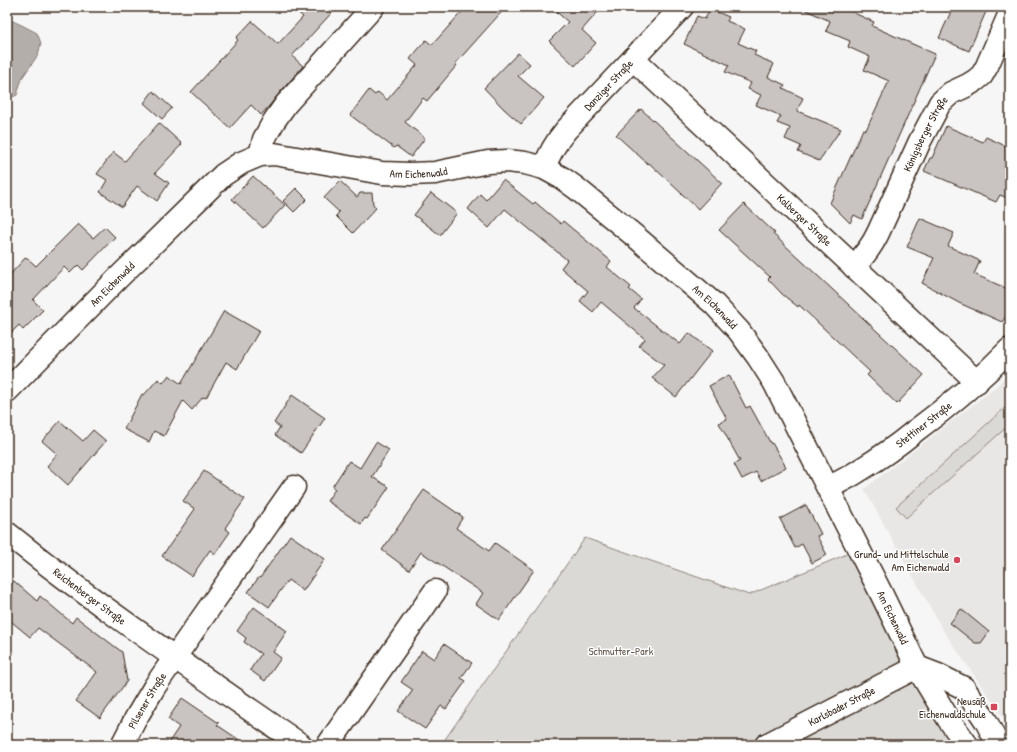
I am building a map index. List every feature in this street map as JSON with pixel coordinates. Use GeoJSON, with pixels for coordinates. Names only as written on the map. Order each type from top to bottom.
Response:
{"type":"FeatureCollection","features":[{"type":"Feature","properties":{"kind":"street"},"geometry":{"type":"LineString","coordinates":[[260,155],[264,139],[286,104],[373,7]]}},
{"type":"Feature","properties":{"kind":"street","name":"Danziger Straße"},"geometry":{"type":"LineString","coordinates":[[544,168],[555,144],[566,130],[682,7]]}},
{"type":"Feature","properties":{"kind":"street","name":"Königsberger Straße"},"geometry":{"type":"LineString","coordinates":[[854,266],[872,245],[920,141],[940,103],[951,93],[968,85],[982,75],[1010,14]]}},
{"type":"Feature","properties":{"kind":"street","name":"Kolberger Straße"},"geometry":{"type":"LineString","coordinates":[[633,58],[976,382]]}},
{"type":"Feature","properties":{"kind":"street","name":"Am Eichenwald"},"geometry":{"type":"LineString","coordinates":[[7,392],[117,279],[223,175],[241,163],[260,155],[274,154],[382,173],[403,174],[435,173],[488,162],[507,161],[525,163],[544,168],[576,188],[636,237],[714,304],[739,331],[774,382],[917,667],[949,720],[967,745]]}},
{"type":"Feature","properties":{"kind":"street","name":"Stettiner Straße"},"geometry":{"type":"LineString","coordinates":[[828,488],[859,471],[885,454],[953,402],[1010,349]]}},
{"type":"Feature","properties":{"kind":"street"},"geometry":{"type":"LineString","coordinates":[[174,658],[294,487]]}},
{"type":"Feature","properties":{"kind":"street","name":"Reichenberger Straße"},"geometry":{"type":"LineString","coordinates":[[7,533],[103,607],[174,658],[301,745]]}},
{"type":"Feature","properties":{"kind":"street"},"geometry":{"type":"LineString","coordinates":[[328,745],[436,591]]}},
{"type":"Feature","properties":{"kind":"street","name":"Pilsener Straße"},"geometry":{"type":"LineString","coordinates":[[122,745],[155,686],[174,658]]}},
{"type":"Feature","properties":{"kind":"street"},"geometry":{"type":"LineString","coordinates":[[917,667],[938,675],[964,688],[986,721],[998,745]]}},
{"type":"Feature","properties":{"kind":"street","name":"Karlsbader Straße"},"geometry":{"type":"LineString","coordinates":[[766,745],[917,667]]}},
{"type":"Feature","properties":{"kind":"shaded area"},"geometry":{"type":"Polygon","coordinates":[[[7,19],[37,33],[41,43],[38,55],[22,78],[17,95],[8,99],[7,98],[7,19]]]}},
{"type":"Feature","properties":{"kind":"shaded area","name":"Grund- und Mittelschule Am Eichenwald"},"geometry":{"type":"Polygon","coordinates":[[[1010,370],[1010,728],[943,630],[864,489],[997,386],[1010,370]]]}},
{"type":"Feature","properties":{"kind":"green space"},"geometry":{"type":"Polygon","coordinates":[[[1010,403],[1010,424],[906,518],[896,507],[1010,403]]]}},
{"type":"Feature","properties":{"kind":"green space","name":"Schmutter-Park"},"geometry":{"type":"Polygon","coordinates":[[[585,538],[749,595],[859,549],[967,745],[441,745],[585,538]]]}},
{"type":"Feature","properties":{"kind":"building"},"geometry":{"type":"Polygon","coordinates":[[[292,7],[337,7],[292,56],[303,66],[270,105],[261,115],[251,105],[230,128],[191,92],[238,40],[236,38],[252,21],[278,44],[303,17],[292,7]]]}},
{"type":"Feature","properties":{"kind":"building"},"geometry":{"type":"Polygon","coordinates":[[[466,7],[506,7],[455,64],[457,65],[427,101],[423,98],[405,122],[425,138],[411,157],[396,146],[394,148],[350,115],[369,90],[375,95],[378,92],[387,100],[417,65],[410,59],[426,40],[432,45],[466,7]]]}},
{"type":"Feature","properties":{"kind":"building"},"geometry":{"type":"Polygon","coordinates":[[[551,7],[602,7],[582,30],[596,43],[575,66],[549,41],[568,22],[551,7]]]}},
{"type":"Feature","properties":{"kind":"building"},"geometry":{"type":"Polygon","coordinates":[[[799,7],[857,7],[854,13],[874,22],[872,26],[935,54],[862,219],[854,215],[850,223],[830,203],[863,129],[866,130],[889,81],[864,70],[870,57],[848,47],[850,41],[826,31],[830,21],[799,7]]]}},
{"type":"Feature","properties":{"kind":"building"},"geometry":{"type":"Polygon","coordinates":[[[953,7],[988,7],[969,51],[939,38],[953,7]]]}},
{"type":"Feature","properties":{"kind":"building"},"geometry":{"type":"Polygon","coordinates":[[[710,9],[729,17],[727,21],[745,29],[738,43],[756,51],[754,55],[774,64],[768,77],[785,85],[783,88],[803,98],[797,111],[841,129],[819,161],[798,152],[801,146],[785,139],[790,128],[777,123],[781,116],[756,105],[761,95],[748,89],[751,83],[725,72],[729,65],[684,44],[697,16],[705,19],[710,9]]]}},
{"type":"Feature","properties":{"kind":"building"},"geometry":{"type":"Polygon","coordinates":[[[518,53],[530,64],[518,76],[544,98],[521,124],[484,88],[518,53]]]}},
{"type":"Feature","properties":{"kind":"building"},"geometry":{"type":"Polygon","coordinates":[[[153,91],[172,108],[162,119],[144,103],[153,91]]]}},
{"type":"Feature","properties":{"kind":"building"},"geometry":{"type":"Polygon","coordinates":[[[641,109],[722,183],[698,209],[649,163],[648,164],[616,135],[641,109]]]}},
{"type":"Feature","properties":{"kind":"building"},"geometry":{"type":"Polygon","coordinates":[[[159,123],[182,144],[155,173],[169,183],[157,201],[137,186],[122,207],[100,192],[107,180],[97,174],[113,152],[125,161],[159,123]]]}},
{"type":"Feature","properties":{"kind":"building"},"geometry":{"type":"Polygon","coordinates":[[[946,126],[983,142],[986,137],[1010,148],[1010,199],[1000,195],[996,202],[924,171],[930,158],[932,158],[946,126]]]}},
{"type":"Feature","properties":{"kind":"building"},"geometry":{"type":"Polygon","coordinates":[[[253,176],[285,205],[263,228],[232,199],[253,176]]]}},
{"type":"Feature","properties":{"kind":"building"},"geometry":{"type":"Polygon","coordinates":[[[503,180],[533,204],[535,202],[561,224],[563,221],[611,261],[607,267],[631,287],[629,289],[641,299],[634,308],[680,344],[689,333],[712,351],[676,397],[652,378],[664,365],[639,346],[645,339],[601,302],[593,312],[580,301],[588,291],[561,268],[567,260],[505,209],[489,228],[468,209],[480,194],[486,200],[503,180]]]}},
{"type":"Feature","properties":{"kind":"building"},"geometry":{"type":"Polygon","coordinates":[[[340,181],[357,197],[360,193],[372,193],[373,204],[376,208],[353,233],[336,216],[339,212],[324,198],[340,181]]]}},
{"type":"Feature","properties":{"kind":"building"},"geometry":{"type":"Polygon","coordinates":[[[296,188],[307,199],[294,212],[283,201],[296,188]]]}},
{"type":"Feature","properties":{"kind":"building"},"geometry":{"type":"Polygon","coordinates":[[[431,193],[457,213],[440,235],[414,215],[431,193]]]}},
{"type":"Feature","properties":{"kind":"building"},"geometry":{"type":"Polygon","coordinates":[[[744,204],[775,233],[773,234],[924,375],[897,404],[867,375],[870,372],[799,305],[798,307],[782,294],[768,279],[770,277],[719,230],[744,204]]]}},
{"type":"Feature","properties":{"kind":"building"},"geometry":{"type":"Polygon","coordinates":[[[920,218],[954,233],[948,246],[980,261],[974,274],[1010,290],[1010,311],[1002,322],[959,303],[922,283],[934,258],[907,247],[920,218]]]}},
{"type":"Feature","properties":{"kind":"building"},"geometry":{"type":"Polygon","coordinates":[[[78,224],[93,238],[105,227],[115,237],[83,270],[78,265],[70,273],[64,267],[33,300],[43,310],[23,330],[19,325],[7,337],[7,278],[26,257],[36,266],[78,224]]]}},
{"type":"Feature","properties":{"kind":"building"},"geometry":{"type":"Polygon","coordinates":[[[224,311],[259,331],[237,369],[226,362],[206,398],[203,397],[192,410],[183,401],[164,436],[154,431],[149,442],[124,429],[142,394],[144,395],[158,379],[163,383],[169,375],[181,384],[224,311]]]}},
{"type":"Feature","properties":{"kind":"building"},"geometry":{"type":"Polygon","coordinates":[[[729,375],[746,408],[750,406],[771,444],[772,443],[786,467],[761,481],[756,472],[742,479],[734,464],[740,461],[719,423],[727,419],[709,386],[729,375]]]}},
{"type":"Feature","properties":{"kind":"building"},"geometry":{"type":"Polygon","coordinates":[[[292,395],[325,418],[301,453],[275,435],[280,427],[274,423],[292,395]]]}},
{"type":"Feature","properties":{"kind":"building"},"geometry":{"type":"Polygon","coordinates":[[[60,421],[83,441],[93,430],[106,441],[68,485],[47,466],[57,454],[42,441],[60,421]]]}},
{"type":"Feature","properties":{"kind":"building"},"geometry":{"type":"Polygon","coordinates":[[[376,442],[389,450],[372,477],[389,487],[367,519],[365,518],[361,524],[327,501],[335,489],[332,487],[349,461],[360,468],[376,442]]]}},
{"type":"Feature","properties":{"kind":"building"},"geometry":{"type":"Polygon","coordinates":[[[204,471],[245,499],[225,528],[230,532],[215,554],[210,550],[192,576],[162,556],[195,509],[183,501],[204,471]]]}},
{"type":"Feature","properties":{"kind":"building"},"geometry":{"type":"Polygon","coordinates":[[[424,490],[463,517],[456,528],[489,551],[495,543],[534,570],[499,620],[476,604],[483,593],[421,552],[409,570],[382,550],[424,490]]]}},
{"type":"Feature","properties":{"kind":"building"},"geometry":{"type":"Polygon","coordinates":[[[806,505],[821,534],[817,536],[827,555],[812,563],[802,544],[795,548],[780,519],[806,505]]]}},
{"type":"Feature","properties":{"kind":"building"},"geometry":{"type":"Polygon","coordinates":[[[290,535],[325,559],[303,591],[288,580],[269,607],[248,592],[259,577],[260,578],[290,535]]]}},
{"type":"Feature","properties":{"kind":"building"},"geometry":{"type":"Polygon","coordinates":[[[14,581],[37,601],[40,596],[72,623],[76,617],[122,652],[127,681],[100,718],[76,701],[97,672],[38,628],[30,637],[7,618],[7,589],[14,581]]]}},
{"type":"Feature","properties":{"kind":"building"},"geometry":{"type":"Polygon","coordinates":[[[254,607],[287,631],[273,652],[281,658],[265,681],[250,670],[261,654],[244,642],[246,638],[237,631],[254,607]]]}},
{"type":"Feature","properties":{"kind":"building"},"geometry":{"type":"Polygon","coordinates":[[[961,609],[989,632],[981,643],[975,643],[950,623],[961,609]]]}},
{"type":"Feature","properties":{"kind":"building"},"geometry":{"type":"Polygon","coordinates":[[[444,644],[472,663],[461,678],[466,681],[446,709],[441,706],[425,729],[398,711],[413,690],[401,682],[422,651],[434,659],[444,644]]]}},
{"type":"Feature","properties":{"kind":"building"},"geometry":{"type":"Polygon","coordinates":[[[182,698],[219,723],[217,725],[247,745],[167,745],[179,727],[168,719],[182,698]]]}},
{"type":"Feature","properties":{"kind":"place","name":"Grund- und Mittelschule Am Eichenwald"},"geometry":{"type":"Point","coordinates":[957,560]}},
{"type":"Feature","properties":{"kind":"place","name":"Neusäß Eichenwaldschule"},"geometry":{"type":"Point","coordinates":[994,707]}}]}
